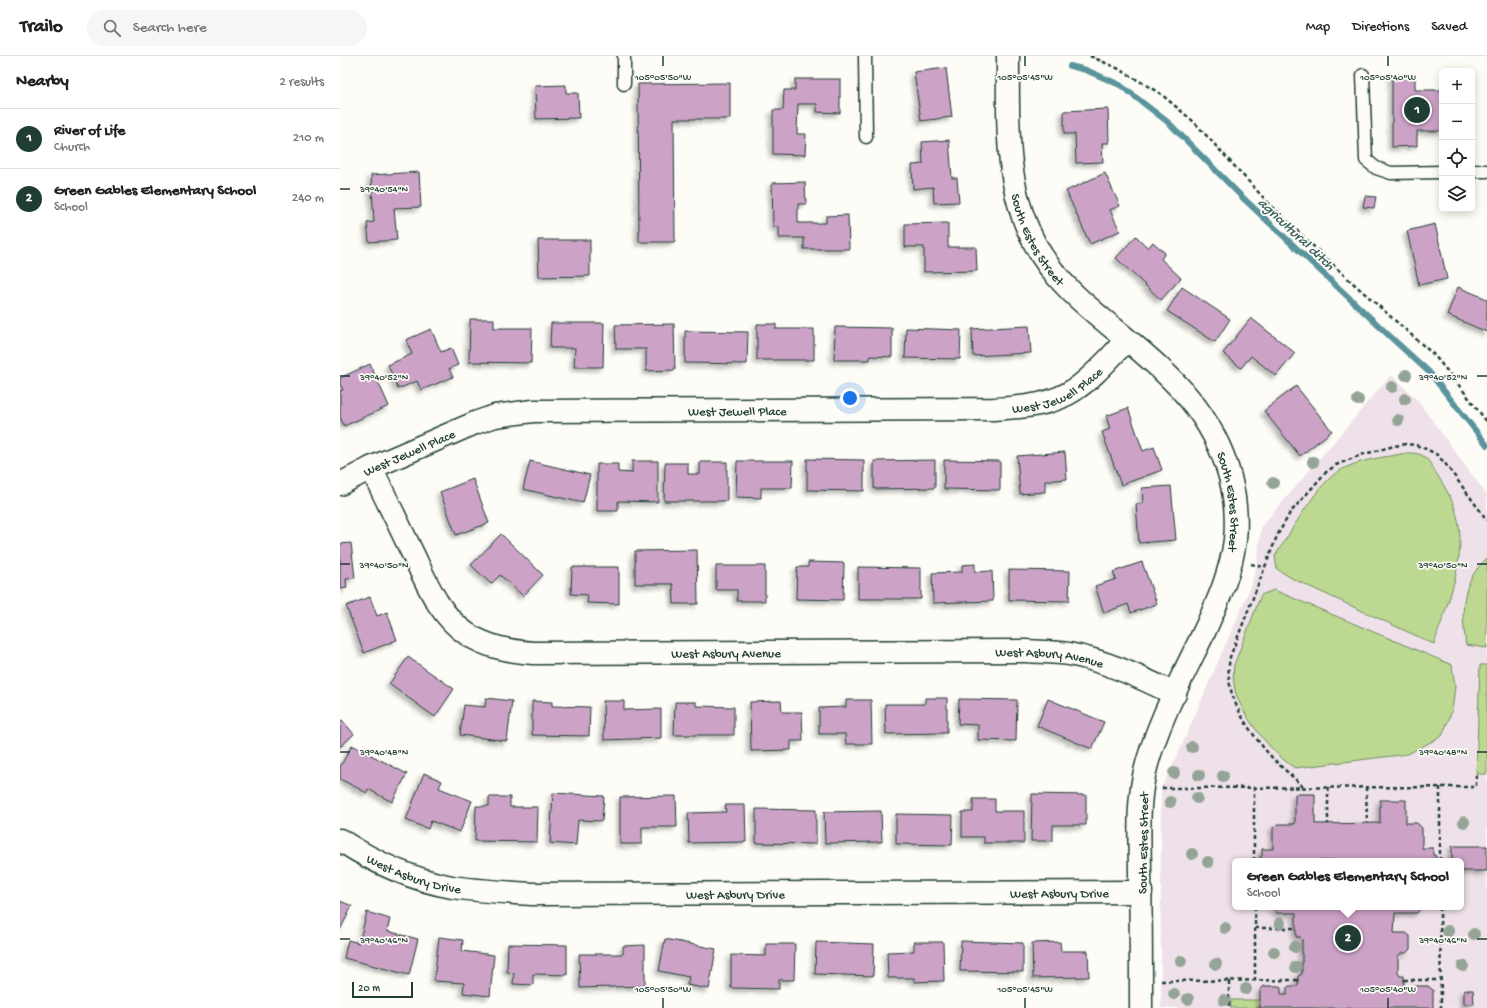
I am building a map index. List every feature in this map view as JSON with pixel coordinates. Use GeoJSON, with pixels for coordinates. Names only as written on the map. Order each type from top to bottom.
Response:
{"type":"FeatureCollection","features":[{"type":"Feature","properties":{"kind":"street","name":"South Estes Street"},"geometry":{"type":"LineString","coordinates":[[1008,56],[1008,123],[1010,161],[1019,206],[1033,241],[1041,255],[1064,286],[1180,388],[1204,417],[1217,442],[1230,477],[1234,506],[1235,540],[1228,573],[1218,601],[1159,730],[1144,776],[1140,807],[1141,1008]]}},
{"type":"Feature","properties":{"kind":"street","name":"West Jewell Place"},"geometry":{"type":"LineString","coordinates":[[340,484],[372,468],[475,423],[495,416],[533,411],[986,409],[1028,406],[1045,402],[1073,391],[1098,370],[1127,340]]}},
{"type":"Feature","properties":{"kind":"street","name":"West Asbury Avenue"},"geometry":{"type":"LineString","coordinates":[[372,468],[435,598],[448,618],[466,633],[486,644],[508,651],[533,653],[1026,651],[1059,653],[1103,662],[1175,694]]}},
{"type":"Feature","properties":{"kind":"street","name":"West Asbury Drive"},"geometry":{"type":"LineString","coordinates":[[340,840],[364,856],[411,876],[451,887],[487,892],[532,894],[1141,892]]}},
{"type":"Feature","properties":{"kind":"lane"},"geometry":{"type":"LineString","coordinates":[[624,56],[624,84]]}},
{"type":"Feature","properties":{"kind":"lane"},"geometry":{"type":"LineString","coordinates":[[865,56],[866,137]]}},
{"type":"Feature","properties":{"kind":"lane"},"geometry":{"type":"LineString","coordinates":[[1363,76],[1366,160],[1376,168],[1391,173],[1439,172]]}},
{"type":"Feature","properties":{"kind":"lane"},"geometry":{"type":"LineString","coordinates":[[1475,171],[1487,171]]}},
{"type":"Feature","properties":{"kind":"path"},"geometry":{"type":"LineString","coordinates":[[1090,56],[1119,69],[1161,94],[1194,122],[1272,207],[1345,276],[1434,356],[1487,422]]}},
{"type":"Feature","properties":{"kind":"path"},"geometry":{"type":"LineString","coordinates":[[1303,788],[1293,776],[1268,753],[1256,737],[1241,714],[1231,690],[1228,678],[1230,657],[1264,567],[1277,536],[1290,513],[1325,473],[1336,465],[1361,455],[1406,444],[1416,445],[1436,454],[1455,476],[1487,520]]}},
{"type":"Feature","properties":{"kind":"path"},"geometry":{"type":"LineString","coordinates":[[1251,564],[1264,567]]}},
{"type":"Feature","properties":{"kind":"path"},"geometry":{"type":"LineString","coordinates":[[1162,788],[1476,787],[1476,774]]}},
{"type":"Feature","properties":{"kind":"path"},"geometry":{"type":"LineString","coordinates":[[1440,787],[1440,858]]}},
{"type":"Feature","properties":{"kind":"path"},"geometry":{"type":"LineString","coordinates":[[1254,788],[1254,858]]}},
{"type":"Feature","properties":{"kind":"path"},"geometry":{"type":"LineString","coordinates":[[1328,788],[1328,824]]}},
{"type":"Feature","properties":{"kind":"path"},"geometry":{"type":"LineString","coordinates":[[1366,788],[1367,823]]}},
{"type":"Feature","properties":{"kind":"path"},"geometry":{"type":"LineString","coordinates":[[1254,910],[1255,981]]}},
{"type":"Feature","properties":{"kind":"path"},"geometry":{"type":"LineString","coordinates":[[1440,910],[1440,1008]]}},
{"type":"Feature","properties":{"kind":"path"},"geometry":{"type":"LineString","coordinates":[[1255,928],[1296,928]]}},
{"type":"Feature","properties":{"kind":"path"},"geometry":{"type":"LineString","coordinates":[[1161,981],[1298,980]]}},
{"type":"Feature","properties":{"kind":"path"},"geometry":{"type":"LineString","coordinates":[[1404,980],[1440,980]]}},
{"type":"Feature","properties":{"kind":"path"},"geometry":{"type":"LineString","coordinates":[[1229,981],[1229,1008]]}},
{"type":"Feature","properties":{"kind":"shaded area"},"geometry":{"type":"Polygon","coordinates":[[[1391,375],[1417,400],[1487,495],[1487,1008],[1161,1008],[1161,788],[1179,752],[1251,586],[1257,565],[1261,527],[1391,375]]]}},
{"type":"Feature","properties":{"kind":"green space"},"geometry":{"type":"Polygon","coordinates":[[[1407,453],[1419,454],[1426,458],[1429,462],[1451,498],[1459,523],[1460,541],[1456,576],[1434,644],[1293,579],[1277,569],[1275,556],[1319,489],[1336,473],[1361,462],[1407,453]]]}},
{"type":"Feature","properties":{"kind":"green space"},"geometry":{"type":"Polygon","coordinates":[[[1487,558],[1487,648],[1466,645],[1463,609],[1464,598],[1472,577],[1487,558]]]}},
{"type":"Feature","properties":{"kind":"green space"},"geometry":{"type":"Polygon","coordinates":[[[1274,590],[1452,665],[1455,687],[1452,711],[1442,736],[1408,754],[1295,768],[1286,762],[1259,734],[1244,711],[1235,690],[1233,674],[1234,665],[1261,595],[1274,590]]]}},
{"type":"Feature","properties":{"kind":"green space"},"geometry":{"type":"Polygon","coordinates":[[[1480,665],[1487,665],[1487,774],[1476,774],[1480,665]]]}},
{"type":"Feature","properties":{"kind":"green space"},"geometry":{"type":"Polygon","coordinates":[[[1231,1000],[1260,1000],[1260,1008],[1231,1008],[1231,1000]]]}},
{"type":"Feature","properties":{"kind":"building"},"geometry":{"type":"Polygon","coordinates":[[[946,68],[952,117],[921,121],[914,72],[946,68]]]}},
{"type":"Feature","properties":{"kind":"building"},"geometry":{"type":"Polygon","coordinates":[[[1415,74],[1415,90],[1439,90],[1439,131],[1417,131],[1417,146],[1392,147],[1392,75],[1415,74]]]}},
{"type":"Feature","properties":{"kind":"building"},"geometry":{"type":"Polygon","coordinates":[[[795,79],[840,79],[840,113],[817,112],[817,104],[798,104],[797,134],[806,134],[805,155],[773,154],[773,110],[783,110],[784,90],[795,90],[795,79]]]}},
{"type":"Feature","properties":{"kind":"building"},"geometry":{"type":"Polygon","coordinates":[[[730,83],[730,119],[674,119],[675,242],[639,242],[638,84],[730,83]]]}},
{"type":"Feature","properties":{"kind":"building"},"geometry":{"type":"Polygon","coordinates":[[[566,85],[566,93],[578,93],[579,118],[536,119],[535,86],[566,85]]]}},
{"type":"Feature","properties":{"kind":"building"},"geometry":{"type":"Polygon","coordinates":[[[1108,109],[1109,143],[1102,143],[1103,162],[1076,163],[1075,134],[1064,134],[1064,111],[1108,109]]]}},
{"type":"Feature","properties":{"kind":"building"},"geometry":{"type":"Polygon","coordinates":[[[949,140],[952,178],[957,178],[959,202],[934,203],[933,187],[913,189],[912,165],[923,164],[922,142],[949,140]]]}},
{"type":"Feature","properties":{"kind":"building"},"geometry":{"type":"Polygon","coordinates":[[[419,172],[421,207],[394,208],[397,240],[369,242],[367,223],[374,222],[371,175],[419,172]]]}},
{"type":"Feature","properties":{"kind":"building"},"geometry":{"type":"Polygon","coordinates":[[[1105,173],[1120,206],[1110,210],[1120,231],[1090,244],[1066,191],[1105,173]]]}},
{"type":"Feature","properties":{"kind":"building"},"geometry":{"type":"Polygon","coordinates":[[[805,182],[806,204],[798,204],[798,223],[826,223],[826,216],[848,215],[849,249],[804,249],[804,238],[779,238],[779,227],[773,227],[772,183],[805,182]]]}},
{"type":"Feature","properties":{"kind":"building"},"geometry":{"type":"Polygon","coordinates":[[[1365,196],[1376,197],[1374,208],[1363,207],[1365,196]]]}},
{"type":"Feature","properties":{"kind":"building"},"geometry":{"type":"Polygon","coordinates":[[[948,223],[948,247],[976,247],[977,271],[924,272],[924,247],[905,247],[905,224],[948,223]]]}},
{"type":"Feature","properties":{"kind":"building"},"geometry":{"type":"Polygon","coordinates":[[[1435,224],[1447,279],[1419,285],[1407,231],[1435,224]]]}},
{"type":"Feature","properties":{"kind":"building"},"geometry":{"type":"Polygon","coordinates":[[[1136,236],[1148,248],[1153,242],[1165,253],[1161,259],[1181,278],[1161,300],[1116,258],[1136,236]]]}},
{"type":"Feature","properties":{"kind":"building"},"geometry":{"type":"Polygon","coordinates":[[[538,240],[590,240],[590,276],[539,277],[538,240]]]}},
{"type":"Feature","properties":{"kind":"building"},"geometry":{"type":"Polygon","coordinates":[[[1182,287],[1230,319],[1215,342],[1167,311],[1182,287]]]}},
{"type":"Feature","properties":{"kind":"building"},"geometry":{"type":"Polygon","coordinates":[[[1458,287],[1487,299],[1487,332],[1447,315],[1458,287]]]}},
{"type":"Feature","properties":{"kind":"building"},"geometry":{"type":"Polygon","coordinates":[[[1251,318],[1295,353],[1276,376],[1251,356],[1241,368],[1223,353],[1251,318]]]}},
{"type":"Feature","properties":{"kind":"building"},"geometry":{"type":"Polygon","coordinates":[[[470,319],[494,319],[494,328],[532,328],[531,363],[469,362],[470,319]]]}},
{"type":"Feature","properties":{"kind":"building"},"geometry":{"type":"Polygon","coordinates":[[[551,323],[604,323],[603,367],[574,367],[575,348],[550,348],[551,323]]]}},
{"type":"Feature","properties":{"kind":"building"},"geometry":{"type":"Polygon","coordinates":[[[674,324],[675,370],[646,371],[646,349],[616,349],[615,325],[674,324]]]}},
{"type":"Feature","properties":{"kind":"building"},"geometry":{"type":"Polygon","coordinates":[[[757,324],[776,324],[776,329],[814,329],[814,360],[757,360],[757,324]]]}},
{"type":"Feature","properties":{"kind":"building"},"geometry":{"type":"Polygon","coordinates":[[[1029,326],[1031,353],[973,356],[972,329],[1029,326]]]}},
{"type":"Feature","properties":{"kind":"building"},"geometry":{"type":"Polygon","coordinates":[[[835,327],[892,328],[892,357],[870,356],[870,360],[834,360],[835,327]]]}},
{"type":"Feature","properties":{"kind":"building"},"geometry":{"type":"Polygon","coordinates":[[[906,328],[961,330],[960,359],[905,358],[906,328]]]}},
{"type":"Feature","properties":{"kind":"building"},"geometry":{"type":"Polygon","coordinates":[[[431,329],[441,352],[451,348],[458,365],[449,369],[453,377],[421,390],[417,381],[398,389],[388,365],[412,354],[406,340],[431,329]]]}},
{"type":"Feature","properties":{"kind":"building"},"geometry":{"type":"Polygon","coordinates":[[[685,331],[748,332],[747,364],[685,363],[685,331]]]}},
{"type":"Feature","properties":{"kind":"building"},"geometry":{"type":"Polygon","coordinates":[[[370,364],[389,406],[344,426],[340,417],[340,391],[343,390],[340,384],[340,378],[370,364]]]}},
{"type":"Feature","properties":{"kind":"building"},"geometry":{"type":"Polygon","coordinates":[[[1296,386],[1332,431],[1300,456],[1264,411],[1296,386]]]}},
{"type":"Feature","properties":{"kind":"building"},"geometry":{"type":"Polygon","coordinates":[[[1128,408],[1143,451],[1154,447],[1162,470],[1121,485],[1102,432],[1110,429],[1106,416],[1128,408]]]}},
{"type":"Feature","properties":{"kind":"building"},"geometry":{"type":"Polygon","coordinates":[[[1065,452],[1067,479],[1045,481],[1045,492],[1020,494],[1017,456],[1065,452]]]}},
{"type":"Feature","properties":{"kind":"building"},"geometry":{"type":"Polygon","coordinates":[[[807,459],[864,460],[864,491],[807,490],[807,459]]]}},
{"type":"Feature","properties":{"kind":"building"},"geometry":{"type":"Polygon","coordinates":[[[935,460],[935,488],[874,489],[874,461],[935,460]]]}},
{"type":"Feature","properties":{"kind":"building"},"geometry":{"type":"Polygon","coordinates":[[[944,460],[1000,461],[1000,490],[944,489],[944,460]]]}},
{"type":"Feature","properties":{"kind":"building"},"geometry":{"type":"Polygon","coordinates":[[[530,461],[590,475],[583,503],[523,489],[530,461]]]}},
{"type":"Feature","properties":{"kind":"building"},"geometry":{"type":"Polygon","coordinates":[[[632,461],[658,461],[658,502],[618,501],[618,511],[597,511],[597,464],[618,464],[618,472],[632,473],[632,461]]]}},
{"type":"Feature","properties":{"kind":"building"},"geometry":{"type":"Polygon","coordinates":[[[737,461],[793,461],[792,488],[761,488],[761,498],[736,497],[737,461]]]}},
{"type":"Feature","properties":{"kind":"building"},"geometry":{"type":"Polygon","coordinates":[[[700,462],[727,462],[727,501],[664,501],[665,463],[688,463],[688,474],[700,474],[700,462]]]}},
{"type":"Feature","properties":{"kind":"building"},"geometry":{"type":"Polygon","coordinates":[[[473,479],[489,523],[456,535],[440,492],[473,479]]]}},
{"type":"Feature","properties":{"kind":"building"},"geometry":{"type":"Polygon","coordinates":[[[1171,486],[1176,540],[1139,543],[1136,504],[1143,503],[1142,488],[1171,486]]]}},
{"type":"Feature","properties":{"kind":"building"},"geometry":{"type":"Polygon","coordinates":[[[501,534],[543,575],[523,596],[500,575],[491,584],[471,565],[501,534]]]}},
{"type":"Feature","properties":{"kind":"building"},"geometry":{"type":"Polygon","coordinates":[[[351,543],[355,578],[346,579],[347,588],[340,589],[340,544],[351,543]]]}},
{"type":"Feature","properties":{"kind":"building"},"geometry":{"type":"Polygon","coordinates":[[[697,550],[698,604],[674,604],[673,584],[635,584],[635,551],[697,550]]]}},
{"type":"Feature","properties":{"kind":"building"},"geometry":{"type":"Polygon","coordinates":[[[808,562],[844,563],[843,600],[796,599],[797,567],[808,567],[808,562]]]}},
{"type":"Feature","properties":{"kind":"building"},"geometry":{"type":"Polygon","coordinates":[[[1142,562],[1157,604],[1131,613],[1128,604],[1104,613],[1095,586],[1116,579],[1113,572],[1142,562]]]}},
{"type":"Feature","properties":{"kind":"building"},"geometry":{"type":"Polygon","coordinates":[[[975,564],[975,572],[992,571],[993,601],[933,603],[932,573],[962,572],[962,565],[975,564]]]}},
{"type":"Feature","properties":{"kind":"building"},"geometry":{"type":"Polygon","coordinates":[[[716,566],[765,566],[765,601],[737,601],[737,590],[716,590],[716,566]]]}},
{"type":"Feature","properties":{"kind":"building"},"geometry":{"type":"Polygon","coordinates":[[[572,567],[619,567],[619,604],[587,603],[588,595],[571,594],[572,567]]]}},
{"type":"Feature","properties":{"kind":"building"},"geometry":{"type":"Polygon","coordinates":[[[858,567],[921,568],[921,599],[858,599],[858,567]]]}},
{"type":"Feature","properties":{"kind":"building"},"geometry":{"type":"Polygon","coordinates":[[[1009,570],[1070,571],[1069,601],[1009,600],[1009,570]]]}},
{"type":"Feature","properties":{"kind":"building"},"geometry":{"type":"Polygon","coordinates":[[[370,597],[377,616],[387,612],[397,640],[364,653],[346,606],[370,597]]]}},
{"type":"Feature","properties":{"kind":"building"},"geometry":{"type":"Polygon","coordinates":[[[408,657],[454,689],[435,717],[389,684],[408,657]]]}},
{"type":"Feature","properties":{"kind":"building"},"geometry":{"type":"Polygon","coordinates":[[[486,698],[512,701],[507,741],[460,735],[464,705],[485,707],[486,698]]]}},
{"type":"Feature","properties":{"kind":"building"},"geometry":{"type":"Polygon","coordinates":[[[925,698],[947,698],[947,733],[886,734],[885,704],[925,704],[925,698]]]}},
{"type":"Feature","properties":{"kind":"building"},"geometry":{"type":"Polygon","coordinates":[[[959,699],[1017,700],[1016,741],[978,740],[978,725],[958,724],[959,699]]]}},
{"type":"Feature","properties":{"kind":"building"},"geometry":{"type":"Polygon","coordinates":[[[1048,699],[1104,722],[1092,749],[1037,726],[1048,699]]]}},
{"type":"Feature","properties":{"kind":"building"},"geometry":{"type":"Polygon","coordinates":[[[846,700],[871,700],[872,744],[846,744],[845,734],[819,734],[819,708],[846,707],[846,700]]]}},
{"type":"Feature","properties":{"kind":"building"},"geometry":{"type":"Polygon","coordinates":[[[532,701],[552,702],[552,706],[590,707],[589,736],[532,735],[532,701]]]}},
{"type":"Feature","properties":{"kind":"building"},"geometry":{"type":"Polygon","coordinates":[[[603,701],[624,701],[624,710],[661,709],[661,738],[604,740],[603,701]]]}},
{"type":"Feature","properties":{"kind":"building"},"geometry":{"type":"Polygon","coordinates":[[[781,701],[782,712],[802,712],[803,741],[791,741],[791,750],[751,751],[750,702],[781,701]]]}},
{"type":"Feature","properties":{"kind":"building"},"geometry":{"type":"Polygon","coordinates":[[[675,702],[696,702],[696,706],[734,707],[734,735],[674,735],[675,702]]]}},
{"type":"Feature","properties":{"kind":"building"},"geometry":{"type":"Polygon","coordinates":[[[342,720],[354,734],[340,747],[340,721],[342,720]]]}},
{"type":"Feature","properties":{"kind":"building"},"geometry":{"type":"Polygon","coordinates":[[[352,745],[407,774],[392,802],[368,789],[367,793],[340,779],[340,767],[352,745]]]}},
{"type":"Feature","properties":{"kind":"building"},"geometry":{"type":"Polygon","coordinates":[[[424,773],[442,781],[439,788],[472,801],[460,832],[431,821],[428,829],[406,820],[424,773]]]}},
{"type":"Feature","properties":{"kind":"building"},"geometry":{"type":"Polygon","coordinates":[[[553,793],[604,796],[602,821],[578,820],[576,845],[550,843],[553,793]]]}},
{"type":"Feature","properties":{"kind":"building"},"geometry":{"type":"Polygon","coordinates":[[[1032,794],[1086,795],[1086,825],[1053,825],[1053,841],[1031,841],[1032,794]]]}},
{"type":"Feature","properties":{"kind":"building"},"geometry":{"type":"Polygon","coordinates":[[[1295,794],[1315,794],[1315,824],[1380,823],[1380,800],[1406,800],[1406,823],[1417,823],[1422,828],[1422,848],[1433,848],[1433,855],[1436,856],[1436,858],[1259,858],[1262,856],[1262,849],[1273,849],[1273,828],[1277,824],[1295,824],[1295,794]]]}},
{"type":"Feature","properties":{"kind":"building"},"geometry":{"type":"Polygon","coordinates":[[[676,796],[677,827],[642,827],[642,844],[620,844],[620,797],[676,796]]]}},
{"type":"Feature","properties":{"kind":"building"},"geometry":{"type":"Polygon","coordinates":[[[489,797],[510,797],[510,807],[538,807],[537,842],[475,841],[476,806],[489,806],[489,797]]]}},
{"type":"Feature","properties":{"kind":"building"},"geometry":{"type":"Polygon","coordinates":[[[973,799],[995,799],[995,811],[1024,811],[1024,843],[984,843],[984,837],[962,837],[962,812],[973,812],[973,799]]]}},
{"type":"Feature","properties":{"kind":"building"},"geometry":{"type":"Polygon","coordinates":[[[725,805],[745,805],[746,842],[689,843],[688,813],[726,812],[725,805]]]}},
{"type":"Feature","properties":{"kind":"building"},"geometry":{"type":"Polygon","coordinates":[[[756,809],[816,810],[816,844],[756,843],[756,809]]]}},
{"type":"Feature","properties":{"kind":"building"},"geometry":{"type":"Polygon","coordinates":[[[881,811],[882,842],[825,843],[824,812],[881,811]]]}},
{"type":"Feature","properties":{"kind":"building"},"geometry":{"type":"Polygon","coordinates":[[[896,814],[953,815],[952,845],[896,844],[896,814]]]}},
{"type":"Feature","properties":{"kind":"building"},"geometry":{"type":"Polygon","coordinates":[[[1452,846],[1487,846],[1487,871],[1464,871],[1464,858],[1452,858],[1452,846]]]}},
{"type":"Feature","properties":{"kind":"building"},"geometry":{"type":"Polygon","coordinates":[[[340,901],[352,906],[340,930],[340,901]]]}},
{"type":"Feature","properties":{"kind":"building"},"geometry":{"type":"Polygon","coordinates":[[[1274,910],[1420,910],[1417,913],[1395,913],[1394,933],[1406,933],[1410,936],[1410,949],[1406,953],[1401,953],[1398,956],[1398,973],[1400,976],[1404,976],[1404,986],[1428,986],[1433,990],[1433,1008],[1260,1008],[1260,991],[1264,986],[1279,986],[1281,987],[1281,994],[1287,994],[1287,988],[1289,986],[1298,986],[1298,976],[1302,974],[1302,939],[1300,937],[1296,937],[1296,913],[1277,913],[1274,910]]]}},
{"type":"Feature","properties":{"kind":"building"},"geometry":{"type":"Polygon","coordinates":[[[367,912],[390,919],[387,931],[418,939],[409,975],[344,958],[348,940],[359,943],[367,912]]]}},
{"type":"Feature","properties":{"kind":"building"},"geometry":{"type":"Polygon","coordinates":[[[439,937],[463,940],[462,951],[494,955],[490,996],[463,993],[464,983],[434,981],[439,937]]]}},
{"type":"Feature","properties":{"kind":"building"},"geometry":{"type":"Polygon","coordinates":[[[665,939],[716,949],[709,989],[687,985],[689,977],[659,971],[665,939]]]}},
{"type":"Feature","properties":{"kind":"building"},"geometry":{"type":"Polygon","coordinates":[[[961,941],[1023,943],[1023,972],[960,971],[961,941]]]}},
{"type":"Feature","properties":{"kind":"building"},"geometry":{"type":"Polygon","coordinates":[[[816,942],[874,944],[873,976],[815,974],[816,942]]]}},
{"type":"Feature","properties":{"kind":"building"},"geometry":{"type":"Polygon","coordinates":[[[914,942],[943,942],[944,981],[914,982],[914,978],[888,978],[887,952],[914,951],[914,942]]]}},
{"type":"Feature","properties":{"kind":"building"},"geometry":{"type":"Polygon","coordinates":[[[1060,942],[1061,951],[1088,951],[1089,977],[1033,978],[1032,943],[1060,942]]]}},
{"type":"Feature","properties":{"kind":"building"},"geometry":{"type":"Polygon","coordinates":[[[508,944],[567,945],[567,975],[533,974],[533,985],[513,984],[514,973],[507,972],[508,944]]]}},
{"type":"Feature","properties":{"kind":"building"},"geometry":{"type":"Polygon","coordinates":[[[766,944],[795,944],[794,980],[779,980],[779,989],[731,988],[731,955],[766,956],[766,944]]]}},
{"type":"Feature","properties":{"kind":"building"},"geometry":{"type":"Polygon","coordinates":[[[645,945],[645,986],[580,988],[579,954],[623,954],[623,946],[645,945]]]}},
{"type":"Feature","properties":{"kind":"building"},"geometry":{"type":"Polygon","coordinates":[[[1464,990],[1473,990],[1474,1004],[1464,1004],[1464,990]]]}},
{"type":"Feature","properties":{"kind":"waterway","name":"agricultural ditch"},"geometry":{"type":"LineString","coordinates":[[1070,66],[1086,70],[1120,85],[1169,123],[1242,197],[1429,372],[1487,445]]}},
{"type":"Feature","properties":{"kind":"place","name":"River of Life"},"geometry":{"type":"Point","coordinates":[1417,110]}},
{"type":"Feature","properties":{"kind":"place","name":"Green Gables Elementary School"},"geometry":{"type":"Point","coordinates":[1348,938]}}]}
